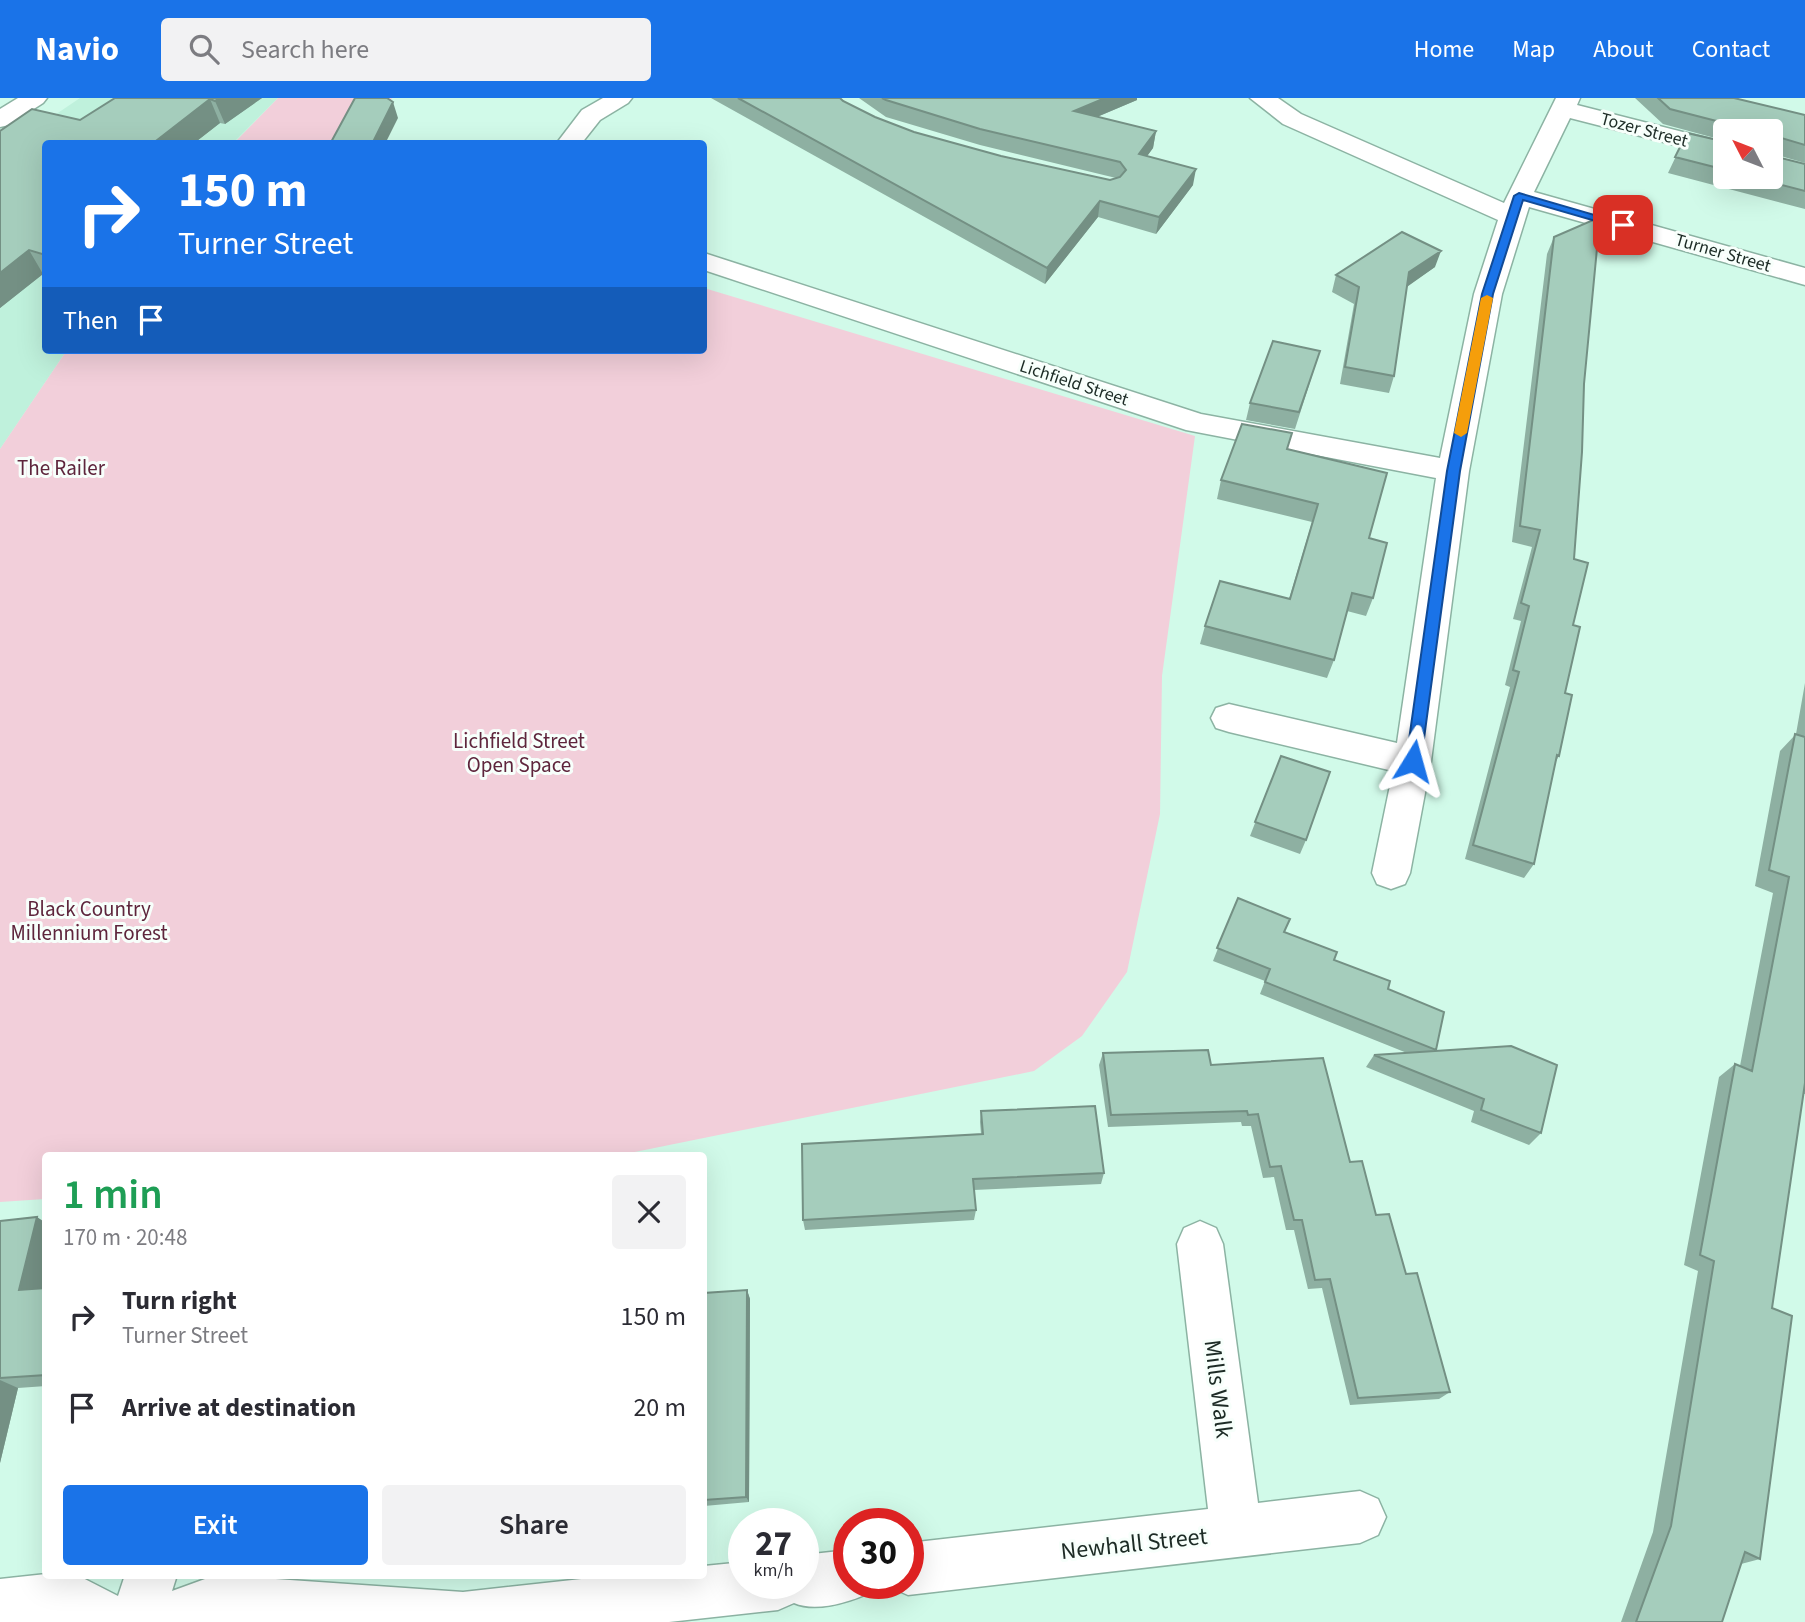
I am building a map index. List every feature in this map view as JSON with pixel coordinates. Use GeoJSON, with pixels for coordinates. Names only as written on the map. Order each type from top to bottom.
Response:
{"type":"FeatureCollection","features":[{"type":"Feature","properties":{"kind":"street"},"geometry":{"type":"LineString","coordinates":[[0,120],[35,98]]}},
{"type":"Feature","properties":{"kind":"street"},"geometry":{"type":"LineString","coordinates":[[571,140],[591,115],[620,98]]}},
{"type":"Feature","properties":{"kind":"street","name":"Turner Street"},"geometry":{"type":"LineString","coordinates":[[1262,98],[1292,119],[1516,206],[1805,276]]}},
{"type":"Feature","properties":{"kind":"street"},"geometry":{"type":"LineString","coordinates":[[1391,873],[1413,761],[1453,471],[1488,294],[1516,206],[1565,103]]}},
{"type":"Feature","properties":{"kind":"street","name":"Tozer Street"},"geometry":{"type":"LineString","coordinates":[[1565,103],[1713,147]]}},
{"type":"Feature","properties":{"kind":"street","name":"Lichfield Street"},"geometry":{"type":"LineString","coordinates":[[707,262],[1198,424],[1453,471]]}},
{"type":"Feature","properties":{"kind":"street"},"geometry":{"type":"LineString","coordinates":[[1229,718],[1413,761]]}},
{"type":"Feature","properties":{"kind":"street","name":"Mills Walk"},"geometry":{"type":"LineString","coordinates":[[1200,1244],[1236,1533]]}},
{"type":"Feature","properties":{"kind":"street","name":"Newhall Street"},"geometry":{"type":"LineString","coordinates":[[924,1567],[1360,1517]]}},
{"type":"Feature","properties":{"kind":"street"},"geometry":{"type":"LineString","coordinates":[[136,1622],[149,1579]]}},
{"type":"Feature","properties":{"kind":"street"},"geometry":{"type":"LineString","coordinates":[[159,1622],[217,1601],[463,1618],[728,1589]]}},
{"type":"Feature","properties":{"kind":"street"},"geometry":{"type":"LineString","coordinates":[[0,1605],[69,1598],[114,1622]]}},
{"type":"Feature","properties":{"kind":"shaded area"},"geometry":{"type":"Polygon","coordinates":[[[80,98],[278,98],[236,140],[42,140],[42,354],[64,354],[0,449],[0,152],[80,98]]]}},
{"type":"Feature","properties":{"kind":"green space"},"geometry":{"type":"Polygon","coordinates":[[[278,98],[392,98],[366,140],[237,140],[278,98]]]}},
{"type":"Feature","properties":{"kind":"green space","name":"Lichfield Street Open Space"},"geometry":{"type":"Polygon","coordinates":[[[707,289],[1195,436],[1162,676],[1160,814],[1127,972],[1082,1036],[1034,1071],[635,1152],[42,1152],[42,1199],[0,1202],[0,449],[64,354],[707,354],[707,289]]]}},
{"type":"Feature","properties":{"kind":"building"},"geometry":{"type":"Polygon","coordinates":[[[115,98],[219,98],[215,101],[210,99],[157,140],[42,140],[42,254],[29,250],[0,273],[0,131],[32,109],[80,120],[115,98]]]}},
{"type":"Feature","properties":{"kind":"building"},"geometry":{"type":"Polygon","coordinates":[[[355,98],[387,98],[393,102],[374,140],[332,140],[355,98]]]}},
{"type":"Feature","properties":{"kind":"building"},"geometry":{"type":"Polygon","coordinates":[[[738,98],[840,98],[875,117],[914,132],[1001,156],[1110,180],[1120,177],[1126,170],[1120,162],[980,129],[882,98],[1105,98],[1074,111],[1156,131],[1139,154],[1196,169],[1159,217],[1100,201],[1047,268],[738,98]]]}},
{"type":"Feature","properties":{"kind":"building"},"geometry":{"type":"Polygon","coordinates":[[[1658,98],[1734,98],[1805,115],[1805,145],[1783,138],[1783,119],[1713,120],[1670,109],[1658,98]]]}},
{"type":"Feature","properties":{"kind":"building"},"geometry":{"type":"Polygon","coordinates":[[[1687,133],[1713,139],[1713,167],[1675,157],[1687,133]]]}},
{"type":"Feature","properties":{"kind":"building"},"geometry":{"type":"Polygon","coordinates":[[[1783,158],[1805,164],[1805,191],[1783,185],[1783,158]]]}},
{"type":"Feature","properties":{"kind":"building"},"geometry":{"type":"Polygon","coordinates":[[[1600,217],[1584,384],[1574,559],[1588,563],[1573,625],[1580,627],[1565,693],[1572,695],[1534,864],[1473,845],[1519,672],[1513,670],[1529,606],[1521,603],[1540,530],[1520,526],[1554,237],[1600,217]]]}},
{"type":"Feature","properties":{"kind":"building"},"geometry":{"type":"Polygon","coordinates":[[[1402,232],[1441,251],[1409,272],[1394,376],[1345,367],[1359,287],[1336,275],[1402,232]]]}},
{"type":"Feature","properties":{"kind":"building"},"geometry":{"type":"Polygon","coordinates":[[[1273,341],[1320,351],[1299,412],[1250,403],[1273,341]]]}},
{"type":"Feature","properties":{"kind":"building"},"geometry":{"type":"Polygon","coordinates":[[[1242,424],[1292,433],[1287,449],[1387,473],[1369,538],[1387,543],[1373,598],[1352,593],[1334,660],[1205,626],[1220,581],[1290,599],[1318,504],[1221,480],[1242,424]]]}},
{"type":"Feature","properties":{"kind":"building"},"geometry":{"type":"Polygon","coordinates":[[[1795,734],[1805,737],[1805,1083],[1772,1308],[1792,1316],[1760,1559],[1745,1552],[1722,1622],[1636,1622],[1671,1526],[1714,1261],[1700,1255],[1735,1064],[1752,1071],[1789,877],[1769,870],[1795,734]]]}},
{"type":"Feature","properties":{"kind":"building"},"geometry":{"type":"Polygon","coordinates":[[[1281,756],[1330,772],[1306,840],[1255,822],[1281,756]]]}},
{"type":"Feature","properties":{"kind":"building"},"geometry":{"type":"Polygon","coordinates":[[[1238,898],[1290,919],[1284,932],[1337,952],[1334,960],[1390,981],[1388,989],[1444,1012],[1436,1050],[1265,982],[1270,969],[1217,948],[1238,898]]]}},
{"type":"Feature","properties":{"kind":"building"},"geometry":{"type":"Polygon","coordinates":[[[1511,1046],[1557,1065],[1541,1133],[1481,1110],[1484,1099],[1374,1055],[1511,1046]]]}},
{"type":"Feature","properties":{"kind":"building"},"geometry":{"type":"Polygon","coordinates":[[[1208,1050],[1211,1065],[1323,1058],[1350,1162],[1362,1161],[1376,1215],[1389,1214],[1406,1274],[1417,1273],[1450,1392],[1358,1398],[1330,1279],[1315,1280],[1302,1220],[1294,1220],[1281,1166],[1270,1167],[1258,1114],[1248,1115],[1247,1111],[1111,1115],[1103,1053],[1208,1050]]]}},
{"type":"Feature","properties":{"kind":"building"},"geometry":{"type":"Polygon","coordinates":[[[1095,1106],[1104,1173],[973,1179],[976,1210],[803,1220],[802,1144],[983,1134],[981,1111],[1095,1106]]]}},
{"type":"Feature","properties":{"kind":"building"},"geometry":{"type":"Polygon","coordinates":[[[37,1217],[19,1290],[42,1288],[42,1375],[0,1378],[0,1221],[37,1217]]]}},
{"type":"Feature","properties":{"kind":"building"},"geometry":{"type":"Polygon","coordinates":[[[747,1290],[746,1497],[707,1500],[707,1293],[747,1290]]]}},
{"type":"Feature","properties":{"kind":"slow traffic"},"geometry":{"type":"LineString","coordinates":[[1461,433],[1487,298]]}},
{"type":"Feature","properties":{"kind":"route"},"geometry":{"type":"LineString","coordinates":[[1413,761],[1453,471],[1488,294],[1519,196],[1623,225]]}},
{"type":"Feature","properties":{"kind":"park label","name":"The Railer"},"geometry":{"type":"Point","coordinates":[61,468]}},
{"type":"Feature","properties":{"kind":"park label","name":"Black Country Millennium Forest"},"geometry":{"type":"Point","coordinates":[89,921]}}]}
